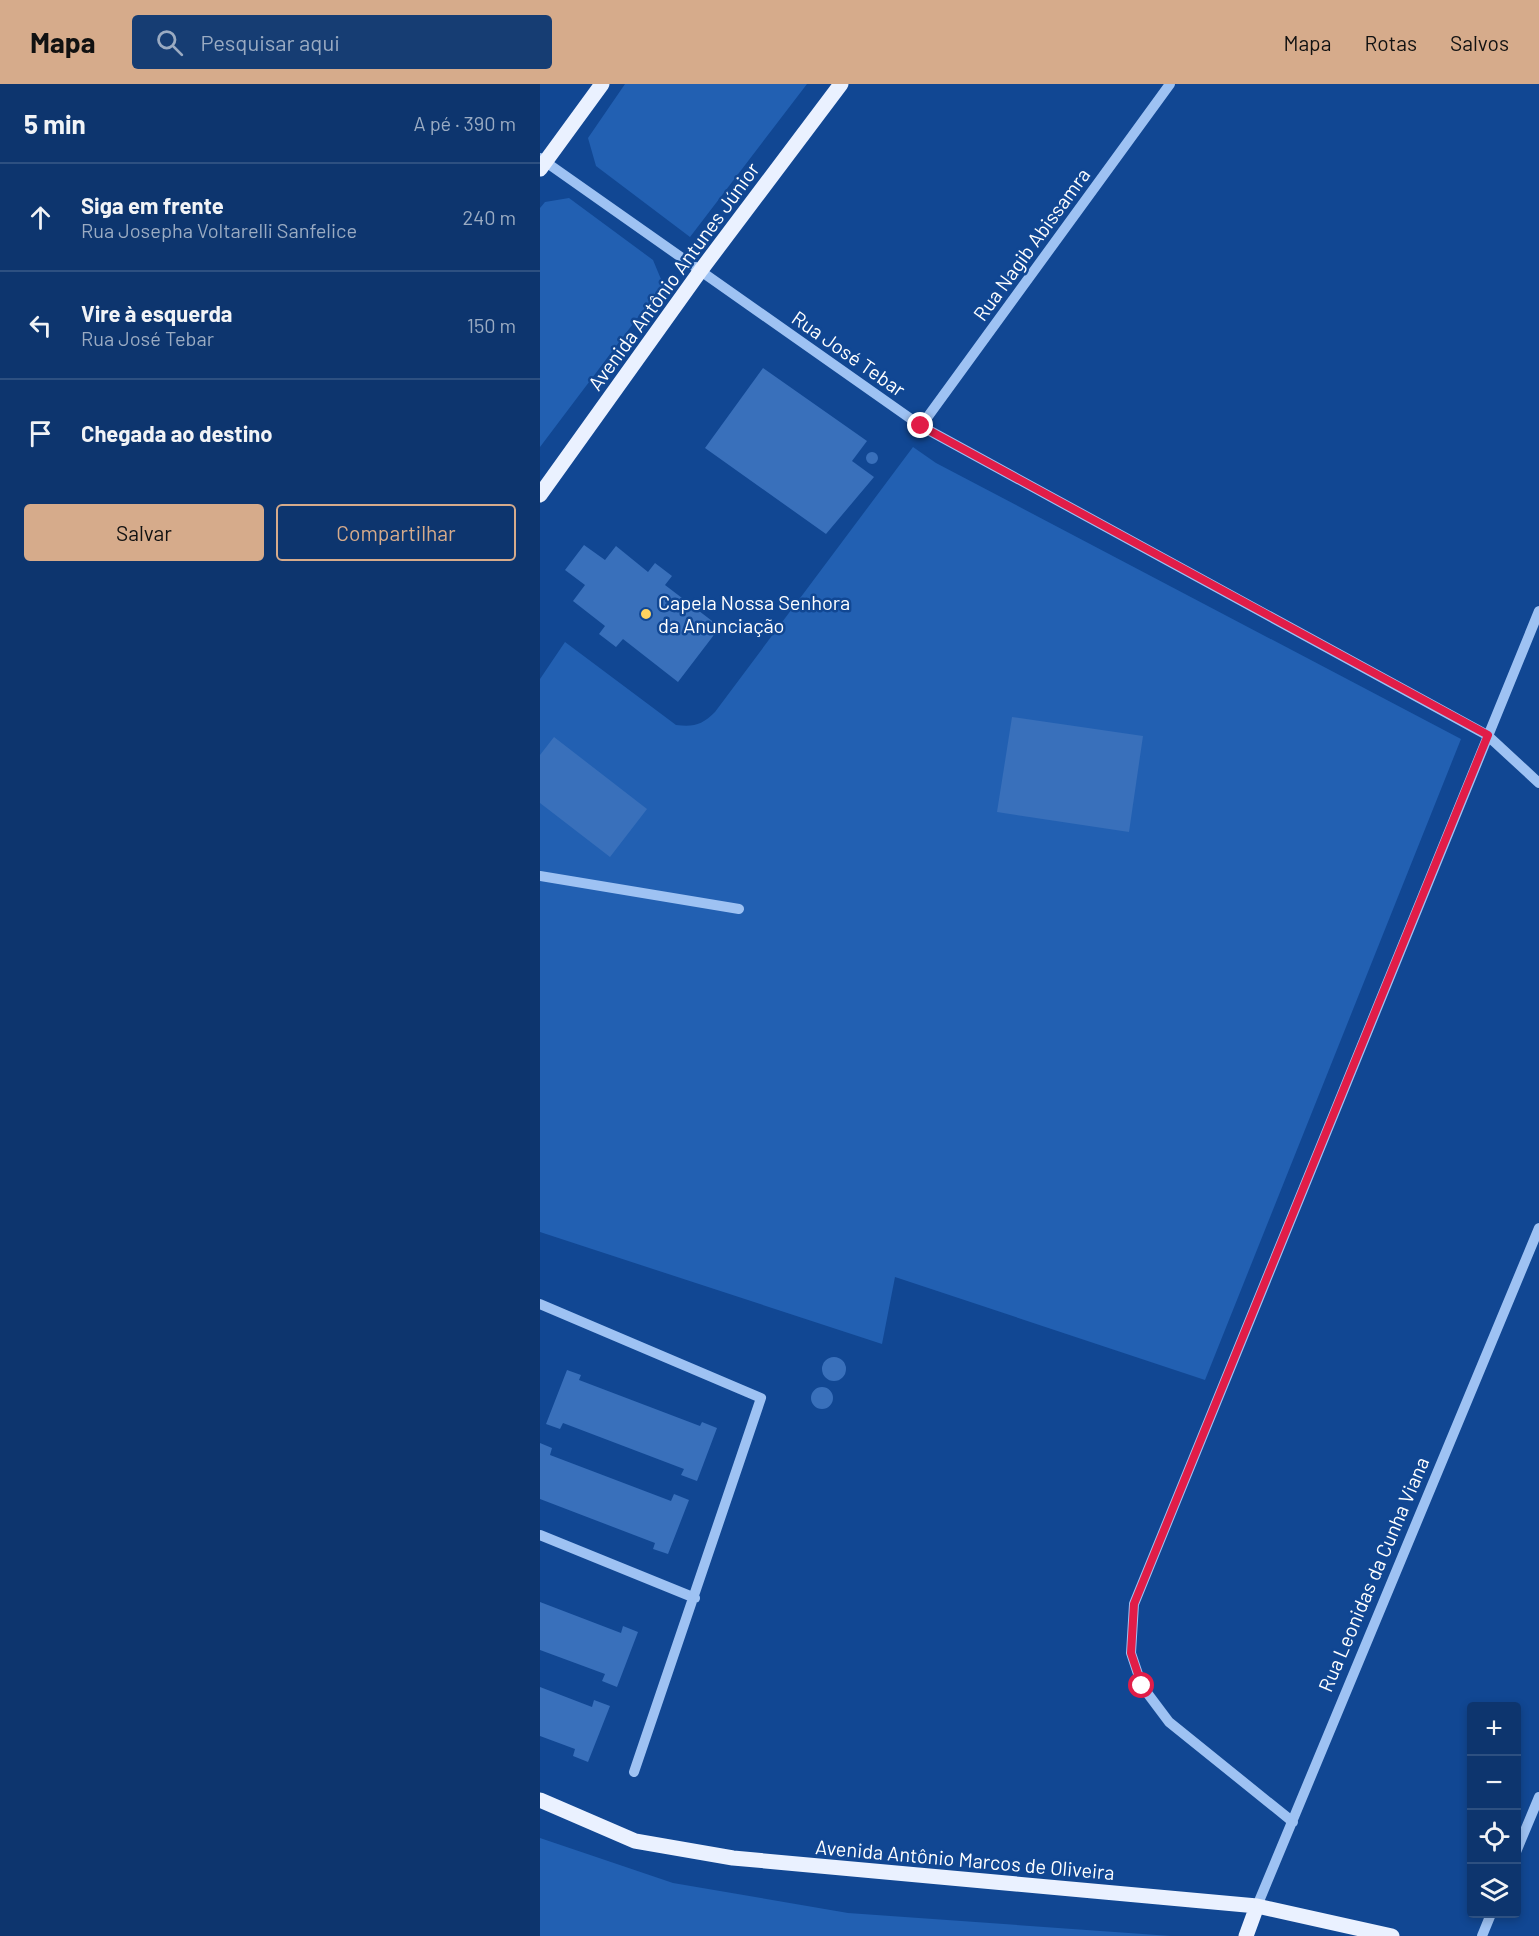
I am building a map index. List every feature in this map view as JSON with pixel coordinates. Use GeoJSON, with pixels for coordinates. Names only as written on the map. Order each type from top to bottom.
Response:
{"type":"FeatureCollection","features":[{"type":"Feature","properties":{"kind":"main road"},"geometry":{"type":"LineString","coordinates":[[542,163],[603,84]]}},
{"type":"Feature","properties":{"kind":"main road","name":"Avenida Antônio Antunes Júnior"},"geometry":{"type":"LineString","coordinates":[[541,493],[701,270],[841,84]]}},
{"type":"Feature","properties":{"kind":"main road","name":"Avenida Antônio Marcos de Oliveira"},"geometry":{"type":"LineString","coordinates":[[540,1800],[635,1841],[733,1858],[1257,1906],[1392,1936]]}},
{"type":"Feature","properties":{"kind":"main road","name":"Rua Leonidas da Cunha Viana"},"geometry":{"type":"LineString","coordinates":[[1246,1936],[1257,1906]]}},
{"type":"Feature","properties":{"kind":"street","name":"Rua Nagib Abissamra"},"geometry":{"type":"LineString","coordinates":[[921,426],[1170,84]]}},
{"type":"Feature","properties":{"kind":"street","name":"Rua José Tebar"},"geometry":{"type":"LineString","coordinates":[[542,163],[701,270],[921,426],[1488,735],[1539,783]]}},
{"type":"Feature","properties":{"kind":"street"},"geometry":{"type":"LineString","coordinates":[[1293,1822],[1169,1722],[1142,1686],[1131,1653],[1134,1604],[1539,611]]}},
{"type":"Feature","properties":{"kind":"street"},"geometry":{"type":"LineString","coordinates":[[540,876],[739,909]]}},
{"type":"Feature","properties":{"kind":"street","name":"Rua Leonidas da Cunha Viana"},"geometry":{"type":"LineString","coordinates":[[1257,1906],[1539,1228]]}},
{"type":"Feature","properties":{"kind":"street"},"geometry":{"type":"LineString","coordinates":[[540,1304],[761,1398],[634,1772]]}},
{"type":"Feature","properties":{"kind":"street"},"geometry":{"type":"LineString","coordinates":[[540,1534],[694,1598]]}},
{"type":"Feature","properties":{"kind":"street"},"geometry":{"type":"LineString","coordinates":[[1521,1840],[1539,1797]]}},
{"type":"Feature","properties":{"kind":"street"},"geometry":{"type":"LineString","coordinates":[[1482,1936],[1489,1918]]}},
{"type":"Feature","properties":{"kind":"shaded area"},"geometry":{"type":"Polygon","coordinates":[[[625,84],[807,84],[690,237],[596,166],[588,138],[625,84]]]}},
{"type":"Feature","properties":{"kind":"shaded area"},"geometry":{"type":"Polygon","coordinates":[[[569,198],[653,260],[663,284],[540,447],[540,208],[545,202],[569,198]]]}},
{"type":"Feature","properties":{"kind":"shaded area"},"geometry":{"type":"Polygon","coordinates":[[[913,447],[936,463],[1461,739],[1205,1380],[895,1277],[882,1344],[540,1232],[540,679],[565,642],[676,725],[688,726],[706,720],[715,712],[913,447]]]}},
{"type":"Feature","properties":{"kind":"shaded area"},"geometry":{"type":"Polygon","coordinates":[[[540,1838],[673,1883],[848,1913],[1171,1936],[540,1936],[540,1838]]]}},
{"type":"Feature","properties":{"kind":"building"},"geometry":{"type":"Polygon","coordinates":[[[763,368],[867,441],[852,461],[874,477],[826,534],[705,448],[763,368]]]}},
{"type":"Feature","properties":{"kind":"building"},"geometry":{"type":"Polygon","coordinates":[[[872,452],[878,458],[872,464],[866,458],[872,452]]]}},
{"type":"Feature","properties":{"kind":"building","name":"Capela Nossa Senhora da Anunciação"},"geometry":{"type":"Polygon","coordinates":[[[584,545],[605,560],[616,546],[648,572],[655,563],[672,576],[665,585],[720,627],[678,682],[623,639],[616,647],[599,634],[605,626],[573,601],[585,585],[565,570],[584,545]]]}},
{"type":"Feature","properties":{"kind":"building"},"geometry":{"type":"Polygon","coordinates":[[[1012,717],[1143,736],[1129,832],[997,812],[1012,717]]]}},
{"type":"Feature","properties":{"kind":"building"},"geometry":{"type":"Polygon","coordinates":[[[554,737],[647,809],[610,857],[540,803],[540,755],[554,737]]]}},
{"type":"Feature","properties":{"kind":"building"},"geometry":{"type":"Polygon","coordinates":[[[834,1357],[842,1361],[846,1369],[842,1377],[834,1381],[826,1377],[822,1369],[826,1361],[834,1357]]]}},
{"type":"Feature","properties":{"kind":"building"},"geometry":{"type":"Polygon","coordinates":[[[567,1370],[581,1375],[579,1380],[700,1426],[702,1422],[717,1428],[697,1481],[681,1475],[684,1469],[563,1423],[560,1429],[546,1424],[567,1370]]]}},
{"type":"Feature","properties":{"kind":"building"},"geometry":{"type":"Polygon","coordinates":[[[822,1387],[830,1390],[833,1398],[830,1406],[822,1409],[814,1406],[811,1398],[814,1390],[822,1387]]]}},
{"type":"Feature","properties":{"kind":"building"},"geometry":{"type":"Polygon","coordinates":[[[540,1443],[552,1448],[550,1455],[671,1501],[674,1494],[689,1500],[668,1554],[653,1549],[655,1543],[540,1499],[540,1443]]]}},
{"type":"Feature","properties":{"kind":"building"},"geometry":{"type":"Polygon","coordinates":[[[540,1602],[621,1633],[623,1626],[638,1632],[617,1687],[602,1681],[605,1674],[540,1650],[540,1602]]]}},
{"type":"Feature","properties":{"kind":"building"},"geometry":{"type":"Polygon","coordinates":[[[540,1687],[592,1707],[594,1700],[610,1706],[588,1762],[573,1756],[575,1749],[540,1736],[540,1687]]]}},
{"type":"Feature","properties":{"kind":"place","name":"Capela Nossa Senhora da Anunciação"},"geometry":{"type":"Point","coordinates":[646,614]}},
{"type":"Feature","properties":{"kind":"route"},"geometry":{"type":"LineString","coordinates":[[921,426],[1488,735],[1134,1604],[1131,1653],[1142,1686]]}}]}
